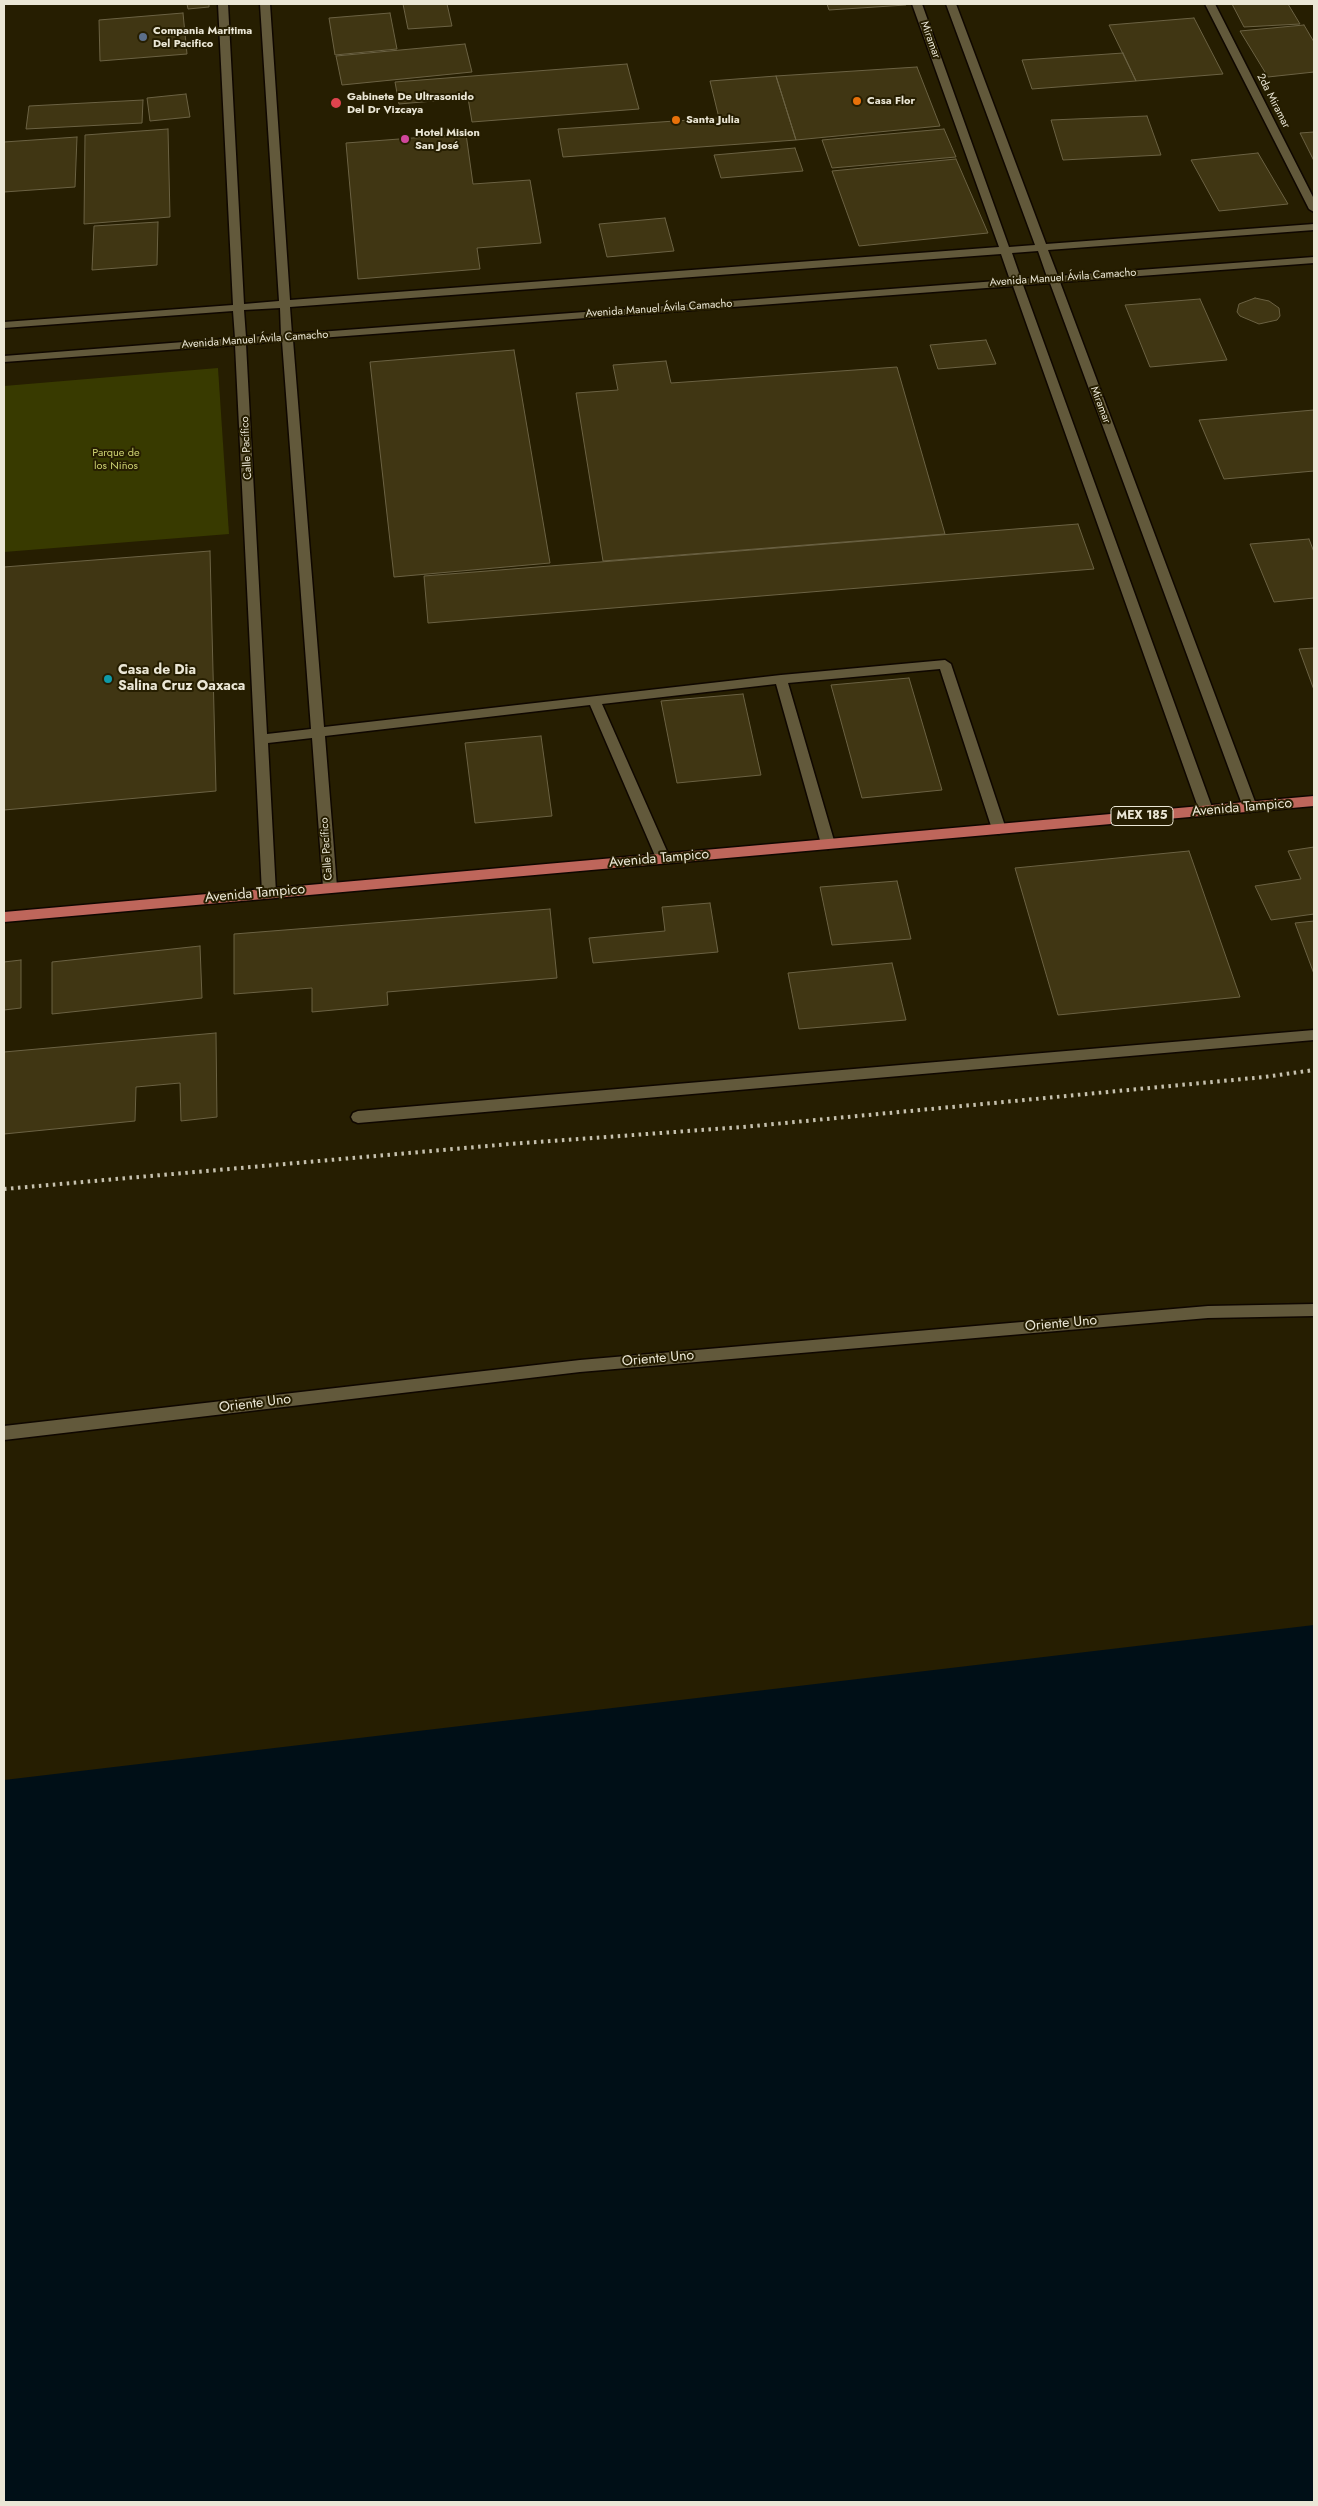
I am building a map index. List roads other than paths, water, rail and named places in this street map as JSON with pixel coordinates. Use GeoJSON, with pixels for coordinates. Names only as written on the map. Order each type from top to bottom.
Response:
{"type":"FeatureCollection","features":[{"type":"Feature","properties":{"kind":"main road","name":"Avenida Tampico"},"geometry":{"type":"LineString","coordinates":[[4,917],[1314,802]]}},
{"type":"Feature","properties":{"kind":"street","name":"Calle Pacífico"},"geometry":{"type":"LineString","coordinates":[[223,4],[269,893]]}},
{"type":"Feature","properties":{"kind":"street","name":"Calle Pacífico"},"geometry":{"type":"LineString","coordinates":[[265,4],[287,338],[330,887]]}},
{"type":"Feature","properties":{"kind":"street","name":"Miramar"},"geometry":{"type":"LineString","coordinates":[[917,4],[1206,810]]}},
{"type":"Feature","properties":{"kind":"street","name":"Miramar"},"geometry":{"type":"LineString","coordinates":[[951,4],[1250,807]]}},
{"type":"Feature","properties":{"kind":"street","name":"2da Miramar"},"geometry":{"type":"LineString","coordinates":[[1210,4],[1314,209]]}},
{"type":"Feature","properties":{"kind":"street"},"geometry":{"type":"LineString","coordinates":[[4,325],[1314,227]]}},
{"type":"Feature","properties":{"kind":"street","name":"Avenida Manuel Ávila Camacho"},"geometry":{"type":"LineString","coordinates":[[4,359],[1314,260]]}},
{"type":"Feature","properties":{"kind":"street"},"geometry":{"type":"LineString","coordinates":[[262,738],[781,679],[945,664],[999,829]]}},
{"type":"Feature","properties":{"kind":"street"},"geometry":{"type":"LineString","coordinates":[[781,679],[828,844]]}},
{"type":"Feature","properties":{"kind":"street"},"geometry":{"type":"LineString","coordinates":[[595,701],[663,858]]}},
{"type":"Feature","properties":{"kind":"street"},"geometry":{"type":"LineString","coordinates":[[358,1117],[1314,1035]]}},
{"type":"Feature","properties":{"kind":"street","name":"Oriente Uno"},"geometry":{"type":"LineString","coordinates":[[4,1433],[580,1366],[1208,1312],[1314,1310]]}},
{"type":"Feature","properties":{"kind":"railway"},"geometry":{"type":"LineString","coordinates":[[4,1189],[510,1144],[743,1127],[1264,1077],[1314,1070]]}},
{"type":"Feature","properties":{"kind":"place","name":"Compania Maritima Del Pacifico"},"geometry":{"type":"Point","coordinates":[143,37]}},
{"type":"Feature","properties":{"kind":"place","name":"Casa Flor"},"geometry":{"type":"Point","coordinates":[857,101]}},
{"type":"Feature","properties":{"kind":"place","name":"Gabinete De Ultrasonido Del Dr Vizcaya"},"geometry":{"type":"Point","coordinates":[336,103]}},
{"type":"Feature","properties":{"kind":"place","name":"Santa Julia"},"geometry":{"type":"Point","coordinates":[676,120]}},
{"type":"Feature","properties":{"kind":"place","name":"Hotel Mision San José"},"geometry":{"type":"Point","coordinates":[405,139]}},
{"type":"Feature","properties":{"kind":"place","name":"Casa de Dia Salina Cruz Oaxaca"},"geometry":{"type":"Point","coordinates":[108,679]}},
{"type":"Feature","properties":{"kind":"park label","name":"Parque de los Niños"},"geometry":{"type":"Point","coordinates":[116,459]}}]}
